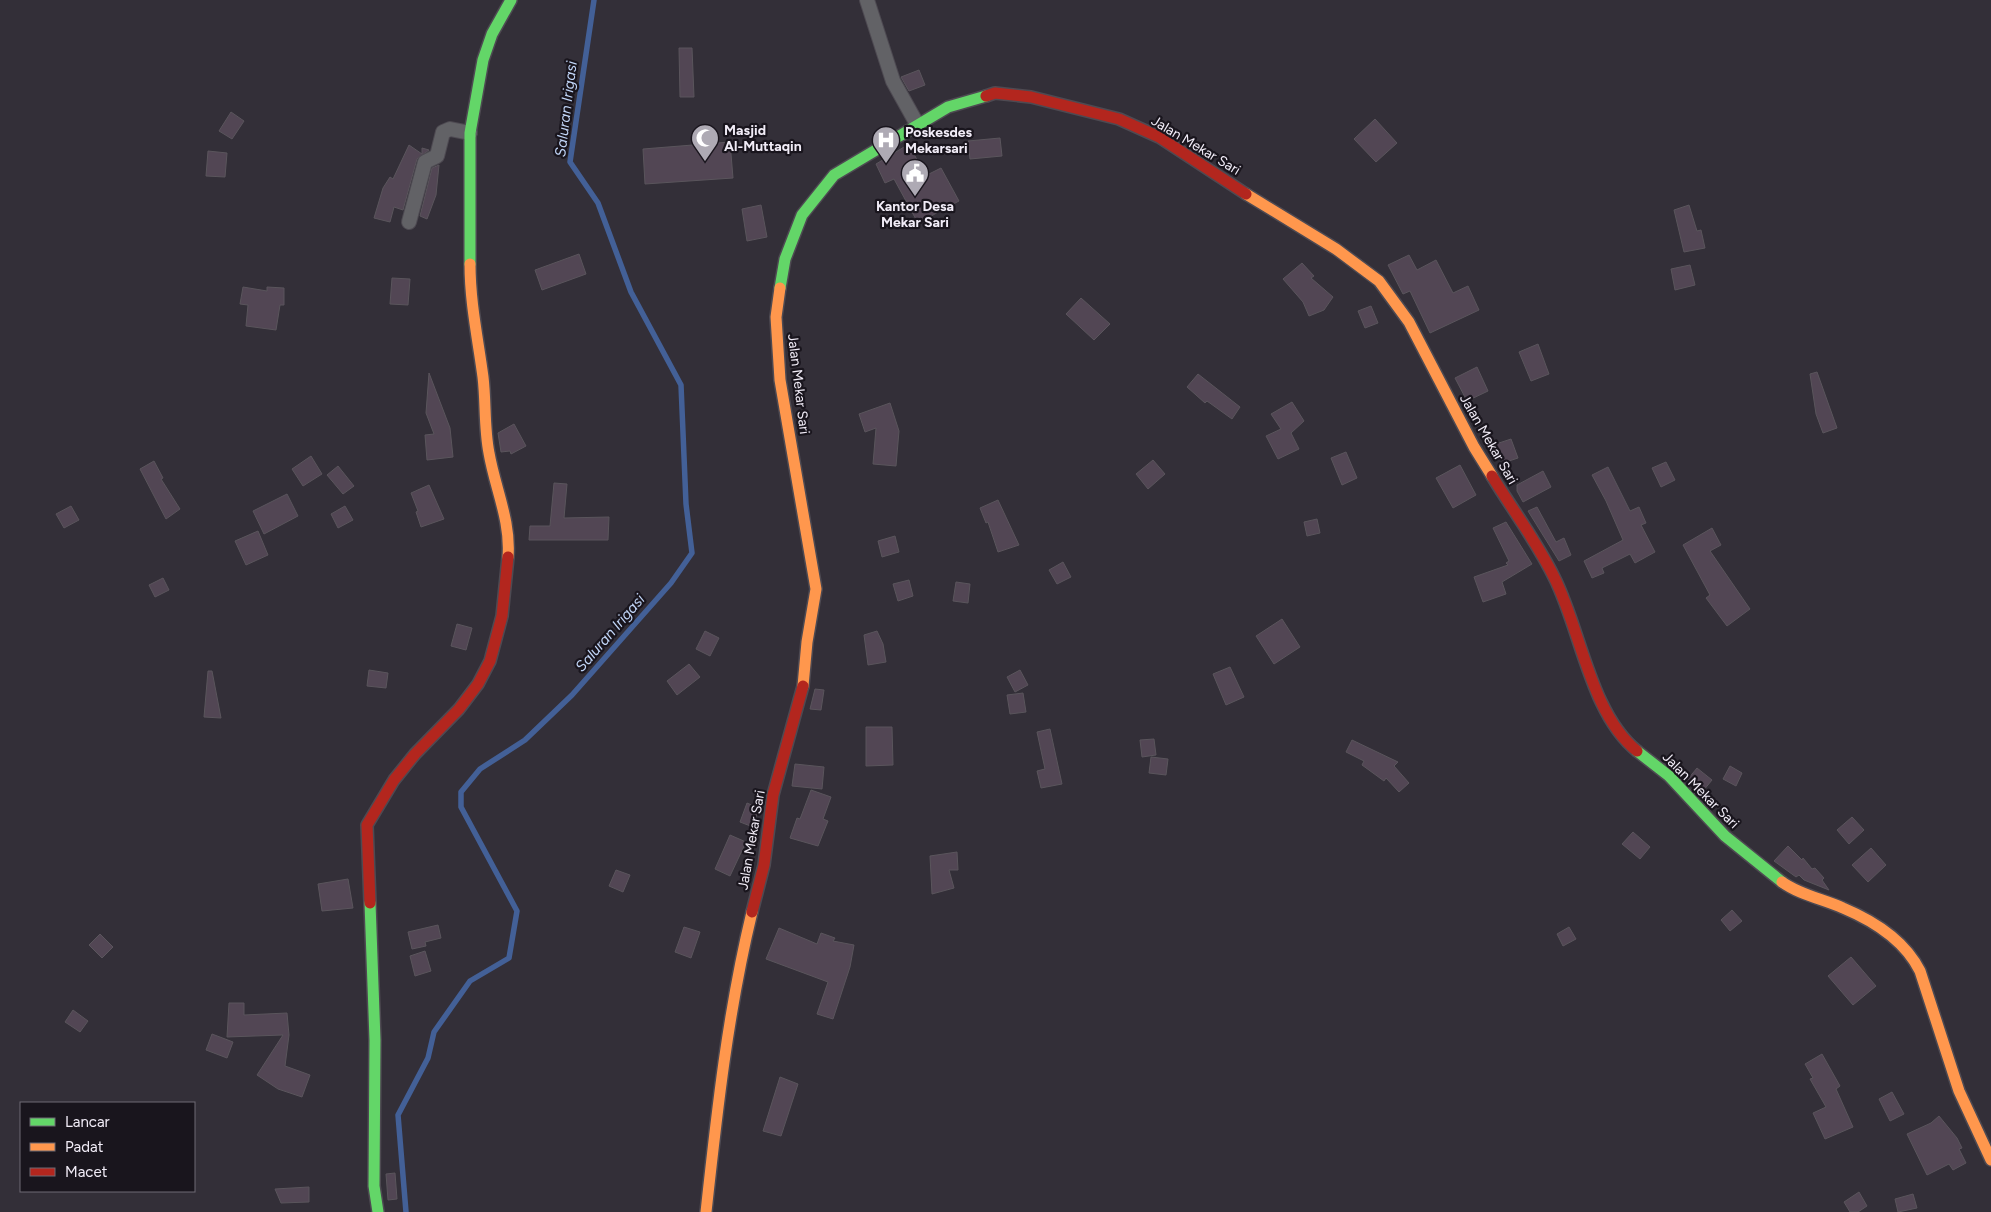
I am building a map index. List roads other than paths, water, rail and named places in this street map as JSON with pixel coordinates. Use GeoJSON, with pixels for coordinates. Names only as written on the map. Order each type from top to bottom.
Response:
{"type":"FeatureCollection","features":[{"type":"Feature","properties":{"kind":"street"},"geometry":{"type":"LineString","coordinates":[[378,1212],[374,1186],[375,1040],[367,825],[394,780],[415,754],[460,709],[478,684],[490,662],[502,616],[509,544],[502,501],[489,454],[484,416],[483,378],[476,341],[470,289],[470,133],[483,60],[492,34],[511,0]]}},
{"type":"Feature","properties":{"kind":"street"},"geometry":{"type":"LineString","coordinates":[[867,0],[893,81],[917,124]]}},
{"type":"Feature","properties":{"kind":"street","name":"Jalan Mekar Sari"},"geometry":{"type":"LineString","coordinates":[[706,1212],[717,1107],[737,972],[764,865],[773,795],[797,714],[806,673],[807,642],[816,589],[780,380],[776,317],[785,259],[802,215],[834,175],[917,124],[960,103],[995,93],[1031,97],[1119,118],[1159,137],[1288,222],[1336,249],[1380,280],[1409,322],[1474,447],[1554,576],[1572,618],[1600,703],[1610,722],[1634,748],[1669,776],[1725,836],[1768,872],[1790,888],[1861,916],[1904,946],[1913,957],[1920,971],[1966,1114],[1991,1160]]}},
{"type":"Feature","properties":{"kind":"street"},"geometry":{"type":"LineString","coordinates":[[409,222],[425,162],[437,156],[443,132],[450,129],[470,133]]}},
{"type":"Feature","properties":{"kind":"waterway","name":"Saluran Irigasi"},"geometry":{"type":"LineString","coordinates":[[406,1212],[398,1115],[428,1058],[434,1032],[470,981],[509,958],[517,911],[461,807],[461,792],[480,769],[525,740],[572,695],[671,583],[692,553],[686,504],[681,385],[631,292],[598,203],[570,162],[594,0]]}},
{"type":"Feature","properties":{"kind":"place","name":"Masjid Al-Muttaqin"},"geometry":{"type":"Point","coordinates":[705,162]}},
{"type":"Feature","properties":{"kind":"place","name":"Poskesdes Mekarsari"},"geometry":{"type":"Point","coordinates":[886,164]}},
{"type":"Feature","properties":{"kind":"place","name":"Kantor Desa Mekar Sari"},"geometry":{"type":"Point","coordinates":[915,197]}}]}
